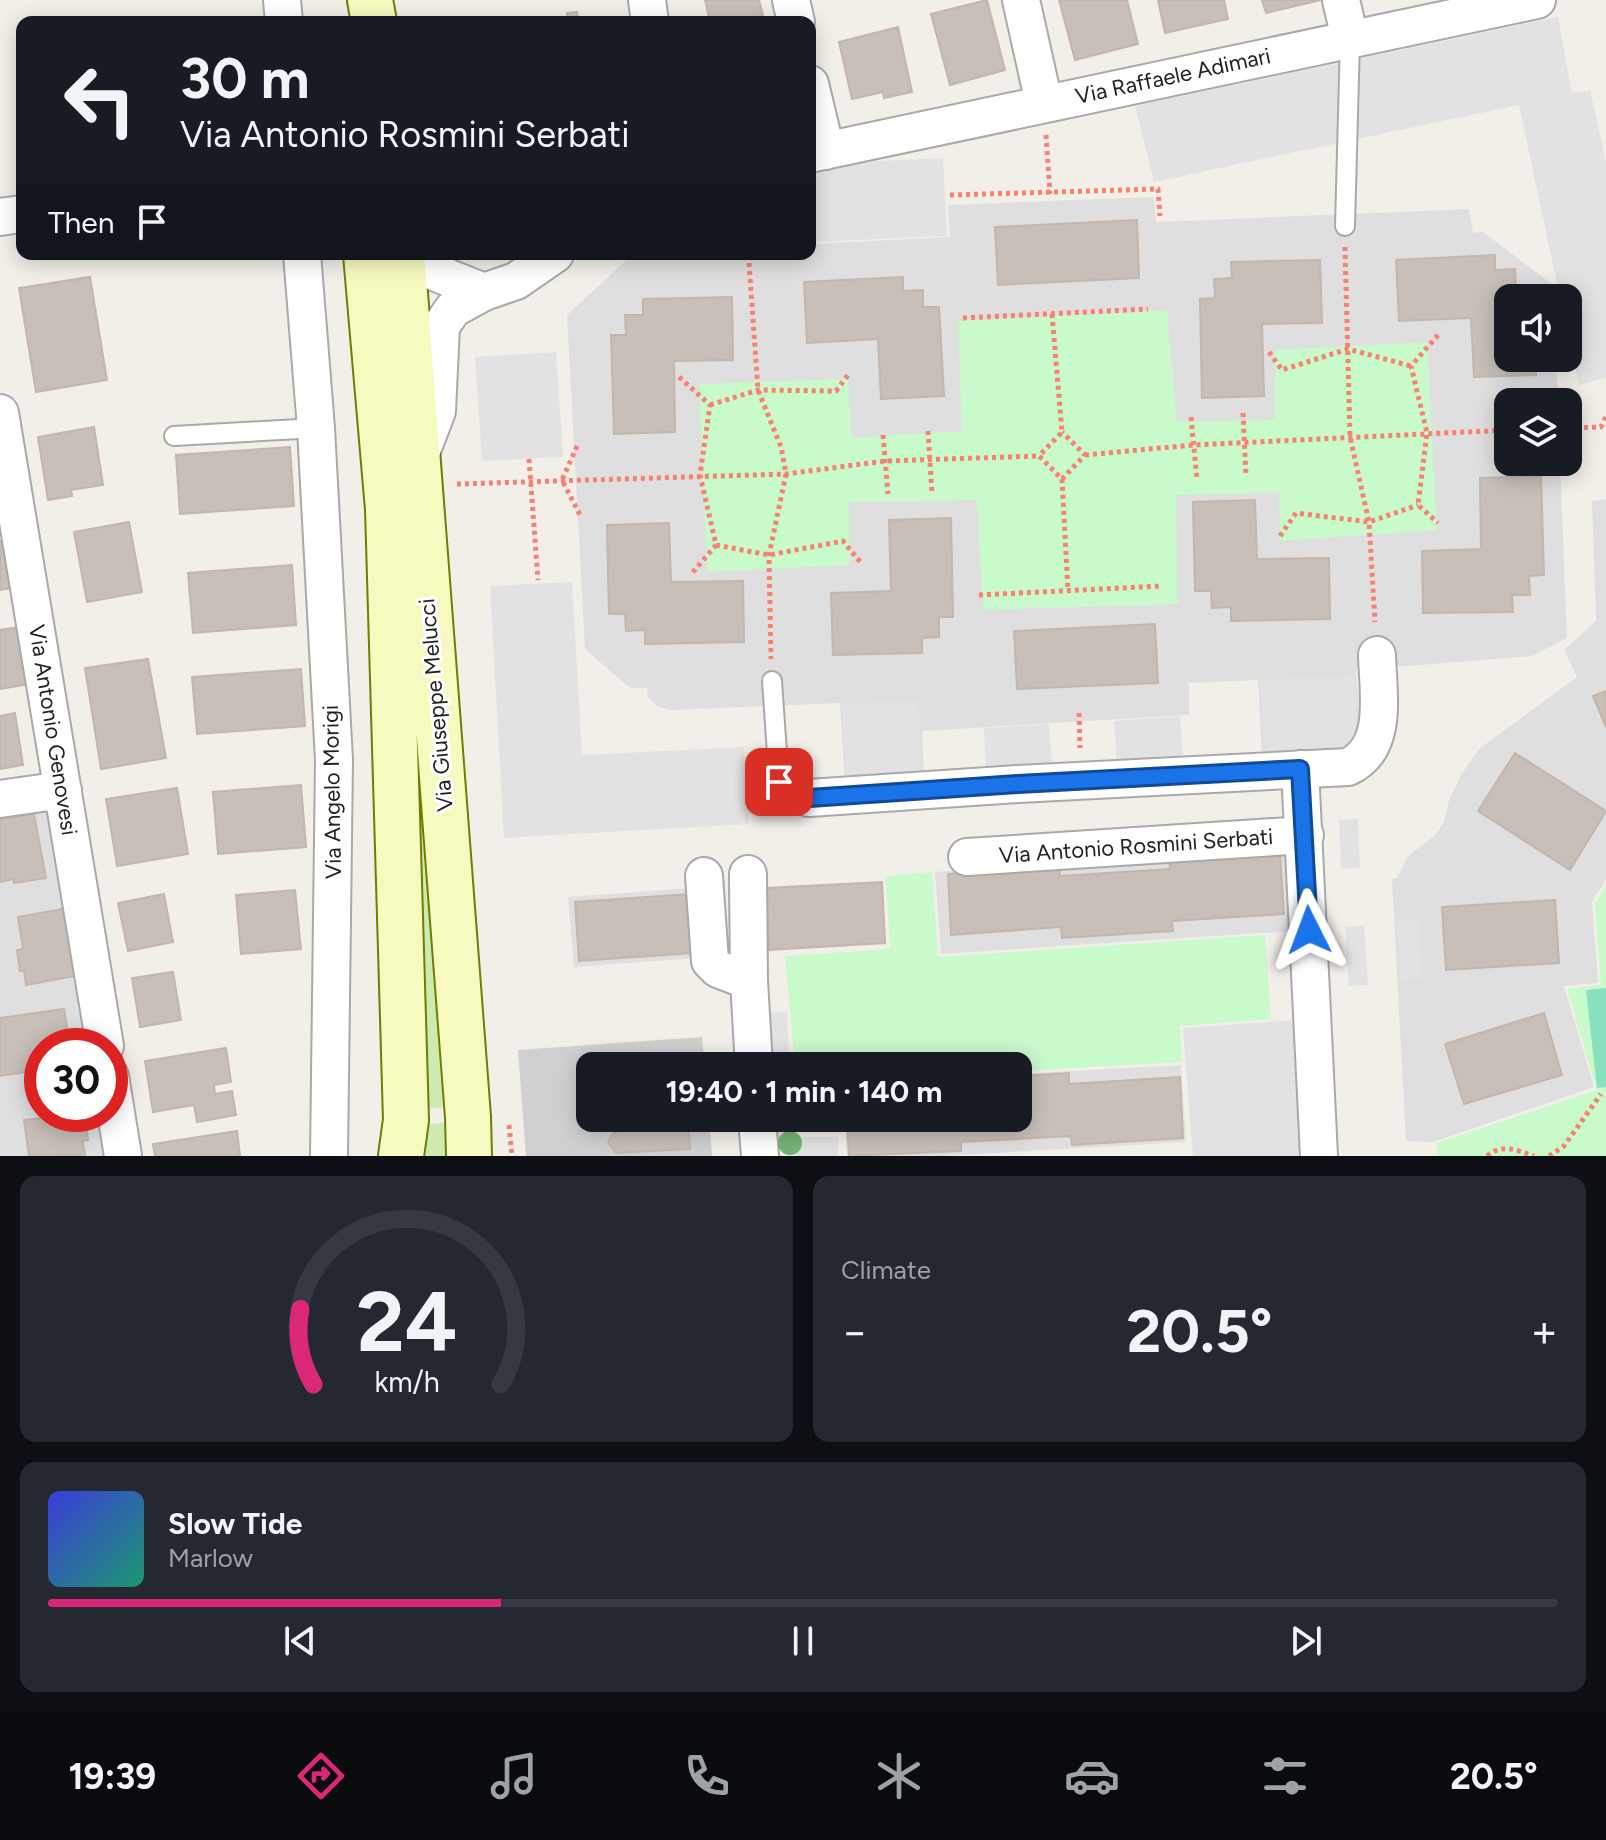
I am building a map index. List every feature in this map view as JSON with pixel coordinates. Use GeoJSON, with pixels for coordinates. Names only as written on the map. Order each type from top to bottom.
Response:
{"type":"FeatureCollection","features":[{"type":"Feature","properties":{"kind":"main road","name":"Via Giuseppe Melucci"},"geometry":{"type":"LineString","coordinates":[[367,260],[388,509],[406,1120],[401,1156]]}},
{"type":"Feature","properties":{"kind":"main road","name":"Via Giuseppe Melucci"},"geometry":{"type":"LineString","coordinates":[[402,260],[469,1156]]}},
{"type":"Feature","properties":{"kind":"street"},"geometry":{"type":"LineString","coordinates":[[1021,0],[1044,103]]}},
{"type":"Feature","properties":{"kind":"street"},"geometry":{"type":"LineString","coordinates":[[1341,0],[1350,39]]}},
{"type":"Feature","properties":{"kind":"street","name":"Via Raffaele Adimari"},"geometry":{"type":"LineString","coordinates":[[818,153],[1537,0]]}},
{"type":"Feature","properties":{"kind":"street","name":"Via Angelo Morigi"},"geometry":{"type":"LineString","coordinates":[[302,260],[316,428],[334,760],[329,1156]]}},
{"type":"Feature","properties":{"kind":"street"},"geometry":{"type":"LineString","coordinates":[[421,260],[434,272],[484,292]]}},
{"type":"Feature","properties":{"kind":"street"},"geometry":{"type":"LineString","coordinates":[[418,460],[437,411],[441,326],[453,309],[484,292],[516,281],[546,260]]}},
{"type":"Feature","properties":{"kind":"street","name":"Via Antonio Genovesi"},"geometry":{"type":"LineString","coordinates":[[0,413],[102,1028]]}},
{"type":"Feature","properties":{"kind":"street"},"geometry":{"type":"LineString","coordinates":[[779,782],[809,798],[1348,767],[1363,760],[1372,747],[1377,730],[1377,655]]}},
{"type":"Feature","properties":{"kind":"street","name":"Via Antonio Rosmini Serbati"},"geometry":{"type":"LineString","coordinates":[[1300,769],[1319,1156]]}},
{"type":"Feature","properties":{"kind":"street"},"geometry":{"type":"LineString","coordinates":[[0,799],[63,790]]}},
{"type":"Feature","properties":{"kind":"street","name":"Via Antonio Rosmini Serbati"},"geometry":{"type":"LineString","coordinates":[[967,857],[1305,835]]}},
{"type":"Feature","properties":{"kind":"street"},"geometry":{"type":"LineString","coordinates":[[748,874],[753,1052]]}},
{"type":"Feature","properties":{"kind":"street"},"geometry":{"type":"LineString","coordinates":[[704,876],[710,961],[718,969],[749,981]]}},
{"type":"Feature","properties":{"kind":"street"},"geometry":{"type":"LineString","coordinates":[[119,1132],[123,1156]]}},
{"type":"Feature","properties":{"kind":"street"},"geometry":{"type":"LineString","coordinates":[[758,1132],[760,1156]]}},
{"type":"Feature","properties":{"kind":"lane"},"geometry":{"type":"LineString","coordinates":[[1345,226],[1350,39]]}},
{"type":"Feature","properties":{"kind":"lane"},"geometry":{"type":"LineString","coordinates":[[174,436],[316,428]]}},
{"type":"Feature","properties":{"kind":"lane"},"geometry":{"type":"LineString","coordinates":[[772,681],[779,782]]}},
{"type":"Feature","properties":{"kind":"path"},"geometry":{"type":"LineString","coordinates":[[1044,103],[1050,194]]}},
{"type":"Feature","properties":{"kind":"path"},"geometry":{"type":"LineString","coordinates":[[950,195],[1158,189],[1160,216]]}},
{"type":"Feature","properties":{"kind":"path"},"geometry":{"type":"LineString","coordinates":[[1345,226],[1350,437],[1369,522],[1377,655]]}},
{"type":"Feature","properties":{"kind":"path"},"geometry":{"type":"LineString","coordinates":[[749,263],[758,390],[781,447],[786,474],[769,555],[772,681]]}},
{"type":"Feature","properties":{"kind":"path"},"geometry":{"type":"LineString","coordinates":[[963,318],[1148,309]]}},
{"type":"Feature","properties":{"kind":"path"},"geometry":{"type":"LineString","coordinates":[[1052,314],[1062,432],[1085,455]]}},
{"type":"Feature","properties":{"kind":"path"},"geometry":{"type":"LineString","coordinates":[[1411,366],[1438,335]]}},
{"type":"Feature","properties":{"kind":"path"},"geometry":{"type":"LineString","coordinates":[[1269,352],[1282,370],[1348,349],[1411,366]]}},
{"type":"Feature","properties":{"kind":"path"},"geometry":{"type":"LineString","coordinates":[[1411,366],[1427,433],[1418,505]]}},
{"type":"Feature","properties":{"kind":"path"},"geometry":{"type":"LineString","coordinates":[[710,405],[758,390],[836,391],[848,375]]}},
{"type":"Feature","properties":{"kind":"path"},"geometry":{"type":"LineString","coordinates":[[679,377],[710,405]]}},
{"type":"Feature","properties":{"kind":"path"},"geometry":{"type":"LineString","coordinates":[[710,405],[700,475],[716,545]]}},
{"type":"Feature","properties":{"kind":"path"},"geometry":{"type":"LineString","coordinates":[[1243,413],[1246,477]]}},
{"type":"Feature","properties":{"kind":"path"},"geometry":{"type":"LineString","coordinates":[[1582,428],[1601,427],[1606,416]]}},
{"type":"Feature","properties":{"kind":"path"},"geometry":{"type":"LineString","coordinates":[[1191,417],[1197,480]]}},
{"type":"Feature","properties":{"kind":"path"},"geometry":{"type":"LineString","coordinates":[[928,431],[932,494]]}},
{"type":"Feature","properties":{"kind":"path"},"geometry":{"type":"LineString","coordinates":[[1062,479],[1085,455],[1193,445],[1494,431]]}},
{"type":"Feature","properties":{"kind":"path"},"geometry":{"type":"LineString","coordinates":[[456,484],[786,474],[885,461],[1039,456],[1062,432]]}},
{"type":"Feature","properties":{"kind":"path"},"geometry":{"type":"LineString","coordinates":[[883,435],[888,494]]}},
{"type":"Feature","properties":{"kind":"path"},"geometry":{"type":"LineString","coordinates":[[562,480],[577,446]]}},
{"type":"Feature","properties":{"kind":"path"},"geometry":{"type":"LineString","coordinates":[[1039,456],[1062,479],[1068,591]]}},
{"type":"Feature","properties":{"kind":"path"},"geometry":{"type":"LineString","coordinates":[[529,459],[538,580]]}},
{"type":"Feature","properties":{"kind":"path"},"geometry":{"type":"LineString","coordinates":[[562,480],[580,515]]}},
{"type":"Feature","properties":{"kind":"path"},"geometry":{"type":"LineString","coordinates":[[1280,536],[1296,513],[1369,522],[1418,505]]}},
{"type":"Feature","properties":{"kind":"path"},"geometry":{"type":"LineString","coordinates":[[1418,505],[1438,523]]}},
{"type":"Feature","properties":{"kind":"path"},"geometry":{"type":"LineString","coordinates":[[716,545],[769,555],[843,541],[861,563]]}},
{"type":"Feature","properties":{"kind":"path"},"geometry":{"type":"LineString","coordinates":[[692,573],[716,545]]}},
{"type":"Feature","properties":{"kind":"path"},"geometry":{"type":"LineString","coordinates":[[979,595],[1162,586]]}},
{"type":"Feature","properties":{"kind":"path"},"geometry":{"type":"LineString","coordinates":[[1549,1156],[1564,1146],[1601,1094]]}},
{"type":"Feature","properties":{"kind":"path"},"geometry":{"type":"LineString","coordinates":[[1487,1156],[1497,1149],[1506,1148],[1534,1156]]}},
{"type":"Feature","properties":{"kind":"shaded area"},"geometry":{"type":"Polygon","coordinates":[[[1558,17],[1572,93],[1590,90],[1606,162],[1606,378],[1579,385],[1576,372],[1582,372],[1582,284],[1557,284],[1519,105],[1154,182],[1135,106],[1558,17]]]}},
{"type":"Feature","properties":{"kind":"shaded area"},"geometry":{"type":"Polygon","coordinates":[[[943,158],[947,236],[816,242],[816,164],[943,158]]]}},
{"type":"Feature","properties":{"kind":"shaded area"},"geometry":{"type":"Polygon","coordinates":[[[1154,197],[1156,222],[1469,209],[1473,233],[1483,232],[1552,284],[1494,284],[1494,372],[1557,372],[1557,388],[1494,388],[1494,476],[1561,476],[1567,638],[1532,656],[1356,670],[1360,731],[1355,742],[1342,750],[1262,755],[1258,680],[1189,683],[1189,715],[922,731],[924,779],[845,782],[840,703],[671,710],[658,707],[648,697],[647,688],[630,688],[585,649],[567,315],[627,260],[816,260],[816,244],[950,237],[948,205],[1154,197]]]}},
{"type":"Feature","properties":{"kind":"shaded area"},"geometry":{"type":"Polygon","coordinates":[[[556,352],[563,457],[482,461],[475,357],[556,352]]]}},
{"type":"Feature","properties":{"kind":"shaded area"},"geometry":{"type":"Polygon","coordinates":[[[1606,499],[1606,879],[1592,902],[1598,983],[1564,986],[1594,1087],[1433,1142],[1406,1141],[1392,879],[1397,878],[1408,856],[1433,837],[1444,823],[1449,800],[1479,749],[1577,677],[1564,650],[1596,621],[1592,501],[1606,499]]]}},
{"type":"Feature","properties":{"kind":"shaded area"},"geometry":{"type":"Polygon","coordinates":[[[572,582],[582,755],[744,747],[749,824],[504,838],[490,586],[572,582]]]}},
{"type":"Feature","properties":{"kind":"shaded area"},"geometry":{"type":"Polygon","coordinates":[[[1354,675],[1357,730],[1353,741],[1342,748],[1265,752],[1260,680],[1354,675]]]}},
{"type":"Feature","properties":{"kind":"shaded area"},"geometry":{"type":"Polygon","coordinates":[[[918,700],[922,777],[846,781],[842,704],[918,700]]]}},
{"type":"Feature","properties":{"kind":"shaded area"},"geometry":{"type":"Polygon","coordinates":[[[1180,716],[1183,761],[1117,766],[1114,721],[1180,716]]]}},
{"type":"Feature","properties":{"kind":"shaded area"},"geometry":{"type":"Polygon","coordinates":[[[1049,724],[1052,770],[986,774],[984,728],[1049,724]]]}},
{"type":"Feature","properties":{"kind":"shaded area"},"geometry":{"type":"Polygon","coordinates":[[[57,797],[90,1028],[24,1028],[24,1132],[105,1132],[108,1156],[0,1156],[0,807],[57,797]]]}},
{"type":"Feature","properties":{"kind":"shaded area"},"geometry":{"type":"Polygon","coordinates":[[[1358,819],[1360,868],[1341,869],[1339,820],[1358,819]]]}},
{"type":"Feature","properties":{"kind":"shaded area"},"geometry":{"type":"Polygon","coordinates":[[[1286,849],[1292,931],[941,954],[935,872],[1286,849]]]}},
{"type":"Feature","properties":{"kind":"shaded area"},"geometry":{"type":"Polygon","coordinates":[[[691,888],[696,958],[574,967],[568,897],[691,888]]]}},
{"type":"Feature","properties":{"kind":"shaded area"},"geometry":{"type":"Polygon","coordinates":[[[1419,920],[1422,979],[1400,981],[1397,921],[1419,920]]]}},
{"type":"Feature","properties":{"kind":"shaded area"},"geometry":{"type":"Polygon","coordinates":[[[1364,925],[1368,985],[1349,986],[1345,927],[1364,925]]]}},
{"type":"Feature","properties":{"kind":"shaded area"},"geometry":{"type":"Polygon","coordinates":[[[787,1012],[789,1052],[766,1052],[764,1013],[787,1012]]]}},
{"type":"Feature","properties":{"kind":"shaded area"},"geometry":{"type":"Polygon","coordinates":[[[1295,1020],[1305,1156],[1193,1156],[1183,1028],[1295,1020]]]}},
{"type":"Feature","properties":{"kind":"shaded area"},"geometry":{"type":"Polygon","coordinates":[[[702,1037],[704,1052],[576,1052],[576,1132],[710,1132],[712,1156],[526,1156],[518,1050],[702,1037]]]}},
{"type":"Feature","properties":{"kind":"shaded area"},"geometry":{"type":"Polygon","coordinates":[[[1181,1065],[1186,1142],[943,1156],[847,1156],[846,1132],[1032,1132],[1032,1073],[1181,1065]]]}},
{"type":"Feature","properties":{"kind":"shaded area"},"geometry":{"type":"Polygon","coordinates":[[[771,1132],[794,1132],[795,1137],[838,1137],[838,1156],[796,1156],[794,1138],[771,1139],[771,1132]]]}},
{"type":"Feature","properties":{"kind":"green space"},"geometry":{"type":"Polygon","coordinates":[[[1167,310],[1177,422],[1275,420],[1275,350],[1427,342],[1437,530],[1280,541],[1279,492],[1176,495],[1178,604],[983,610],[977,500],[849,502],[850,565],[707,572],[699,384],[848,379],[852,438],[962,431],[958,321],[1167,310]]]}},
{"type":"Feature","properties":{"kind":"green space"},"geometry":{"type":"Polygon","coordinates":[[[414,683],[446,1107],[423,1109],[414,683]]]}},
{"type":"Feature","properties":{"kind":"green space"},"geometry":{"type":"Polygon","coordinates":[[[932,872],[938,957],[1265,935],[1271,1019],[1180,1026],[1182,1062],[1032,1070],[1032,1052],[794,1052],[785,956],[890,949],[886,876],[932,872]]]}},
{"type":"Feature","properties":{"kind":"green space"},"geometry":{"type":"Polygon","coordinates":[[[1606,886],[1606,1156],[1437,1156],[1437,1143],[1597,1090],[1567,989],[1601,985],[1595,904],[1606,886]]]}},
{"type":"Feature","properties":{"kind":"green space"},"geometry":{"type":"Polygon","coordinates":[[[1606,988],[1606,1087],[1597,1088],[1586,990],[1606,988]]]}},
{"type":"Feature","properties":{"kind":"green space"},"geometry":{"type":"Polygon","coordinates":[[[447,1123],[451,1156],[426,1156],[424,1124],[447,1123]]]}},
{"type":"Feature","properties":{"kind":"building"},"geometry":{"type":"Polygon","coordinates":[[[705,0],[759,0],[763,15],[759,16],[709,16],[705,0]]]}},
{"type":"Feature","properties":{"kind":"building"},"geometry":{"type":"Polygon","coordinates":[[[987,0],[1005,70],[950,85],[931,14],[987,0]]]}},
{"type":"Feature","properties":{"kind":"building"},"geometry":{"type":"Polygon","coordinates":[[[1059,0],[1127,0],[1138,44],[1075,60],[1059,0]]]}},
{"type":"Feature","properties":{"kind":"building"},"geometry":{"type":"Polygon","coordinates":[[[1158,0],[1224,0],[1228,19],[1165,33],[1158,0]]]}},
{"type":"Feature","properties":{"kind":"building"},"geometry":{"type":"Polygon","coordinates":[[[1262,0],[1321,0],[1266,13],[1262,0]]]}},
{"type":"Feature","properties":{"kind":"building"},"geometry":{"type":"Polygon","coordinates":[[[898,27],[912,92],[884,98],[883,92],[852,99],[839,42],[898,27]]]}},
{"type":"Feature","properties":{"kind":"building"},"geometry":{"type":"Polygon","coordinates":[[[1137,220],[1139,278],[998,285],[995,227],[1137,220]]]}},
{"type":"Feature","properties":{"kind":"building"},"geometry":{"type":"Polygon","coordinates":[[[1495,255],[1495,270],[1515,269],[1516,284],[1494,284],[1494,372],[1536,372],[1536,375],[1474,377],[1471,318],[1399,321],[1396,260],[1495,255]]]}},
{"type":"Feature","properties":{"kind":"building"},"geometry":{"type":"Polygon","coordinates":[[[1320,260],[1322,323],[1262,324],[1264,396],[1202,398],[1200,299],[1215,298],[1214,279],[1232,278],[1231,262],[1320,260]]]}},
{"type":"Feature","properties":{"kind":"building"},"geometry":{"type":"Polygon","coordinates":[[[90,277],[107,380],[36,392],[19,288],[90,277]]]}},
{"type":"Feature","properties":{"kind":"building"},"geometry":{"type":"Polygon","coordinates":[[[903,277],[903,291],[923,290],[923,307],[939,307],[944,396],[881,399],[878,339],[807,343],[804,282],[903,277]]]}},
{"type":"Feature","properties":{"kind":"building"},"geometry":{"type":"Polygon","coordinates":[[[732,297],[733,360],[674,361],[675,432],[614,434],[611,335],[626,335],[625,315],[643,315],[643,299],[732,297]]]}},
{"type":"Feature","properties":{"kind":"building"},"geometry":{"type":"Polygon","coordinates":[[[94,427],[103,485],[71,490],[72,496],[48,500],[38,437],[94,427]]]}},
{"type":"Feature","properties":{"kind":"building"},"geometry":{"type":"Polygon","coordinates":[[[290,447],[294,506],[180,514],[176,455],[290,447]]]}},
{"type":"Feature","properties":{"kind":"building"},"geometry":{"type":"Polygon","coordinates":[[[1541,476],[1544,575],[1529,576],[1530,595],[1512,595],[1513,612],[1423,613],[1422,551],[1481,549],[1480,478],[1541,476]]]}},
{"type":"Feature","properties":{"kind":"building"},"geometry":{"type":"Polygon","coordinates":[[[1255,500],[1257,559],[1329,558],[1330,619],[1231,621],[1231,607],[1212,608],[1211,591],[1195,591],[1193,502],[1255,500]]]}},
{"type":"Feature","properties":{"kind":"building"},"geometry":{"type":"Polygon","coordinates":[[[951,518],[953,617],[939,617],[939,637],[922,638],[922,653],[833,655],[831,593],[891,591],[889,520],[951,518]]]}},
{"type":"Feature","properties":{"kind":"building"},"geometry":{"type":"Polygon","coordinates":[[[129,522],[142,592],[87,602],[74,532],[129,522]]]}},
{"type":"Feature","properties":{"kind":"building"},"geometry":{"type":"Polygon","coordinates":[[[669,523],[671,582],[743,581],[744,642],[645,644],[645,630],[626,631],[625,614],[609,614],[607,525],[669,523]]]}},
{"type":"Feature","properties":{"kind":"building"},"geometry":{"type":"Polygon","coordinates":[[[5,540],[13,588],[0,590],[0,541],[5,540]]]}},
{"type":"Feature","properties":{"kind":"building"},"geometry":{"type":"Polygon","coordinates":[[[292,565],[296,625],[193,633],[188,573],[292,565]]]}},
{"type":"Feature","properties":{"kind":"building"},"geometry":{"type":"Polygon","coordinates":[[[1155,624],[1158,683],[1017,689],[1014,631],[1155,624]]]}},
{"type":"Feature","properties":{"kind":"building"},"geometry":{"type":"Polygon","coordinates":[[[21,627],[30,684],[0,689],[0,630],[21,627]]]}},
{"type":"Feature","properties":{"kind":"building"},"geometry":{"type":"Polygon","coordinates":[[[148,659],[166,758],[101,769],[85,668],[148,659]]]}},
{"type":"Feature","properties":{"kind":"building"},"geometry":{"type":"Polygon","coordinates":[[[301,669],[305,726],[197,734],[192,677],[301,669]]]}},
{"type":"Feature","properties":{"kind":"building"},"geometry":{"type":"Polygon","coordinates":[[[1606,691],[1606,727],[1593,696],[1606,691]]]}},
{"type":"Feature","properties":{"kind":"building"},"geometry":{"type":"Polygon","coordinates":[[[15,713],[23,765],[0,769],[0,716],[15,713]]]}},
{"type":"Feature","properties":{"kind":"building"},"geometry":{"type":"Polygon","coordinates":[[[1515,753],[1606,811],[1570,870],[1478,811],[1515,753]]]}},
{"type":"Feature","properties":{"kind":"building"},"geometry":{"type":"Polygon","coordinates":[[[301,785],[306,847],[218,854],[213,792],[301,785]]]}},
{"type":"Feature","properties":{"kind":"building"},"geometry":{"type":"Polygon","coordinates":[[[177,788],[188,854],[117,866],[106,799],[177,788]]]}},
{"type":"Feature","properties":{"kind":"building"},"geometry":{"type":"Polygon","coordinates":[[[34,814],[46,878],[0,882],[0,819],[34,814]]]}},
{"type":"Feature","properties":{"kind":"building"},"geometry":{"type":"Polygon","coordinates":[[[1280,854],[1284,914],[1172,921],[1173,931],[1062,938],[1061,927],[951,935],[948,874],[1059,866],[1060,876],[1170,869],[1169,860],[1280,854]]]}},
{"type":"Feature","properties":{"kind":"building"},"geometry":{"type":"Polygon","coordinates":[[[882,882],[885,943],[769,950],[766,888],[882,882]]]}},
{"type":"Feature","properties":{"kind":"building"},"geometry":{"type":"Polygon","coordinates":[[[295,890],[301,949],[241,954],[236,895],[295,890]]]}},
{"type":"Feature","properties":{"kind":"building"},"geometry":{"type":"Polygon","coordinates":[[[164,894],[173,942],[128,951],[118,903],[164,894]]]}},
{"type":"Feature","properties":{"kind":"building"},"geometry":{"type":"Polygon","coordinates":[[[689,894],[693,953],[579,961],[575,902],[689,894]]]}},
{"type":"Feature","properties":{"kind":"building"},"geometry":{"type":"Polygon","coordinates":[[[1555,900],[1559,963],[1446,970],[1442,907],[1555,900]]]}},
{"type":"Feature","properties":{"kind":"building"},"geometry":{"type":"Polygon","coordinates":[[[68,908],[80,975],[26,985],[17,950],[23,949],[18,917],[68,908]]]}},
{"type":"Feature","properties":{"kind":"building"},"geometry":{"type":"Polygon","coordinates":[[[173,972],[181,1020],[140,1027],[132,978],[173,972]]]}},
{"type":"Feature","properties":{"kind":"building"},"geometry":{"type":"Polygon","coordinates":[[[64,1009],[67,1028],[24,1028],[24,1073],[0,1076],[0,1018],[64,1009]]]}},
{"type":"Feature","properties":{"kind":"building"},"geometry":{"type":"Polygon","coordinates":[[[1544,1013],[1562,1075],[1464,1104],[1445,1044],[1544,1013]]]}},
{"type":"Feature","properties":{"kind":"building"},"geometry":{"type":"Polygon","coordinates":[[[226,1048],[231,1082],[214,1085],[215,1094],[232,1091],[236,1115],[197,1122],[194,1105],[153,1112],[145,1061],[226,1048]]]}},
{"type":"Feature","properties":{"kind":"building"},"geometry":{"type":"Polygon","coordinates":[[[1069,1073],[1069,1084],[1180,1077],[1183,1138],[1072,1145],[1071,1136],[961,1142],[961,1151],[849,1156],[848,1132],[1032,1132],[1032,1075],[1069,1073]]]}},
{"type":"Feature","properties":{"kind":"building"},"geometry":{"type":"Polygon","coordinates":[[[237,1131],[240,1156],[155,1156],[153,1144],[237,1131]]]}},
{"type":"Feature","properties":{"kind":"building"},"geometry":{"type":"Polygon","coordinates":[[[26,1132],[87,1132],[88,1140],[83,1141],[85,1156],[29,1156],[26,1132]]]}},
{"type":"Feature","properties":{"kind":"building"},"geometry":{"type":"Polygon","coordinates":[[[689,1132],[690,1149],[616,1153],[608,1142],[613,1133],[689,1132]]]}},
{"type":"Feature","properties":{"kind":"route"},"geometry":{"type":"LineString","coordinates":[[779,782],[809,798],[1300,769],[1309,930]]}}]}
